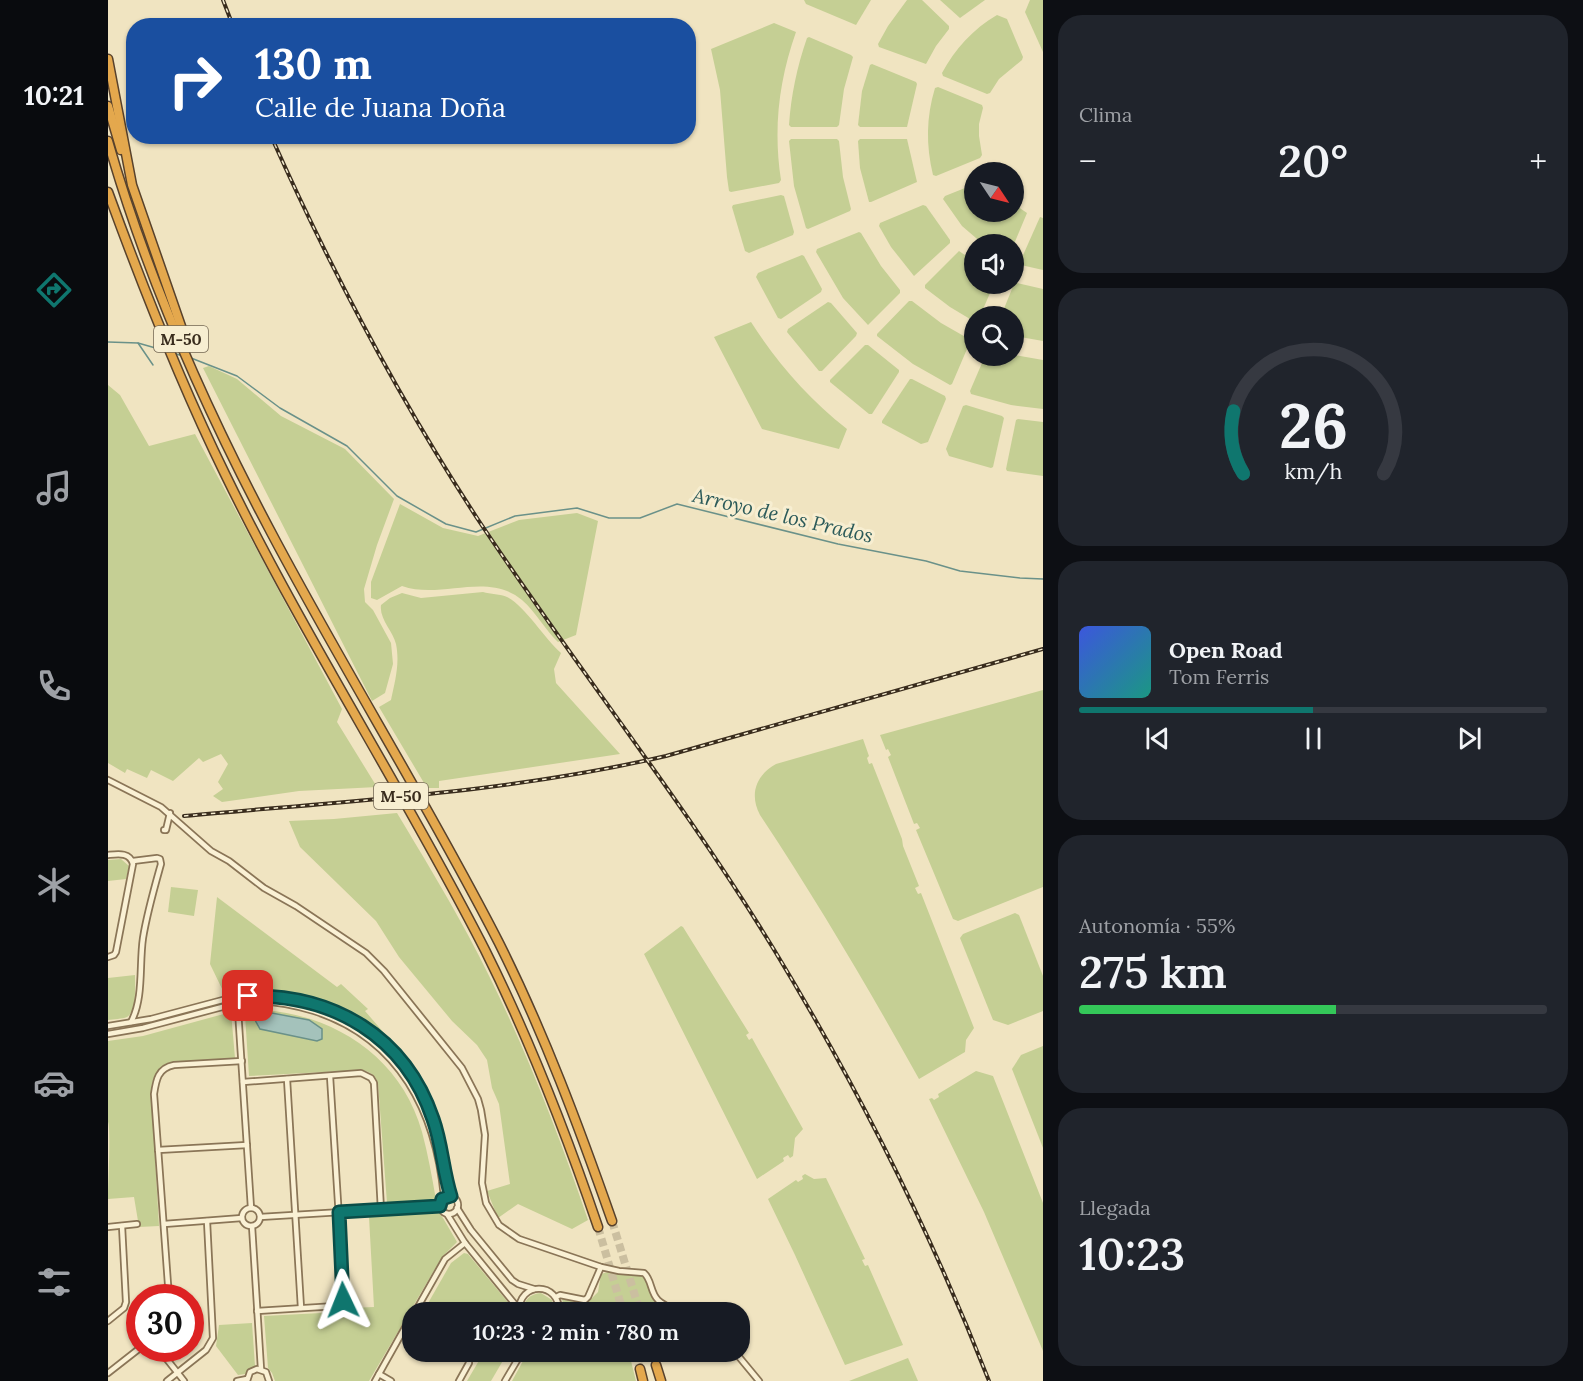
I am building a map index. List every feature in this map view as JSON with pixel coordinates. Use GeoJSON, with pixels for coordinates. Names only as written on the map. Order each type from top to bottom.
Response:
{"type":"FeatureCollection","features":[{"type":"Feature","properties":{"kind":"highway"},"geometry":{"type":"LineString","coordinates":[[108,59],[132,185]]}},
{"type":"Feature","properties":{"kind":"highway"},"geometry":{"type":"LineString","coordinates":[[108,106],[167,298]]}},
{"type":"Feature","properties":{"kind":"highway"},"geometry":{"type":"LineString","coordinates":[[108,141],[132,214],[167,298]]}},
{"type":"Feature","properties":{"kind":"highway","name":"M-50"},"geometry":{"type":"LineString","coordinates":[[108,192],[179,376],[225,475],[285,589],[485,950],[566,1133],[598,1227]]}},
{"type":"Feature","properties":{"kind":"highway","name":"M-50"},"geometry":{"type":"LineString","coordinates":[[167,298],[198,381],[270,531],[500,944],[567,1098],[612,1221]]}},
{"type":"Feature","properties":{"kind":"highway"},"geometry":{"type":"LineString","coordinates":[[656,1365],[661,1381]]}},
{"type":"Feature","properties":{"kind":"highway"},"geometry":{"type":"LineString","coordinates":[[640,1369],[643,1381]]}},
{"type":"Feature","properties":{"kind":"street"},"geometry":{"type":"LineString","coordinates":[[108,780],[170,813],[177,823],[211,851],[366,953],[384,971],[462,1068],[478,1099],[484,1135],[482,1183],[486,1203],[499,1225],[519,1239],[601,1267],[644,1273],[649,1278],[653,1292],[662,1302]]}},
{"type":"Feature","properties":{"kind":"street"},"geometry":{"type":"LineString","coordinates":[[164,830],[166,830],[170,813]]}},
{"type":"Feature","properties":{"kind":"street"},"geometry":{"type":"LineString","coordinates":[[108,855],[125,855],[133,861],[157,858],[161,864],[147,915],[138,1004],[131,1023]]}},
{"type":"Feature","properties":{"kind":"street"},"geometry":{"type":"LineString","coordinates":[[108,957],[116,952],[133,861]]}},
{"type":"Feature","properties":{"kind":"street"},"geometry":{"type":"LineString","coordinates":[[108,1026],[131,1023],[230,998],[235,993],[245,996],[280,996],[317,1004],[349,1018],[368,1029],[389,1048],[415,1078],[426,1098],[438,1134],[451,1196],[457,1201],[454,1213],[447,1214]]}},
{"type":"Feature","properties":{"kind":"street"},"geometry":{"type":"LineString","coordinates":[[238,1010],[246,1003],[245,996]]}},
{"type":"Feature","properties":{"kind":"street"},"geometry":{"type":"LineString","coordinates":[[230,998],[230,1005]]}},
{"type":"Feature","properties":{"kind":"street"},"geometry":{"type":"LineString","coordinates":[[246,1003],[301,1007],[327,1016],[364,1036],[384,1053],[420,1101],[432,1135],[444,1197],[440,1206],[442,1211],[447,1214],[465,1243],[512,1302]]}},
{"type":"Feature","properties":{"kind":"street"},"geometry":{"type":"LineString","coordinates":[[108,1034],[230,1005],[238,1010]]}},
{"type":"Feature","properties":{"kind":"street"},"geometry":{"type":"LineString","coordinates":[[238,1010],[251,1208]]}},
{"type":"Feature","properties":{"kind":"street"},"geometry":{"type":"LineString","coordinates":[[168,1284],[154,1094],[160,1073],[168,1066],[174,1065],[242,1061]]}},
{"type":"Feature","properties":{"kind":"street"},"geometry":{"type":"LineString","coordinates":[[243,1082],[361,1073],[371,1078],[374,1083],[381,1209]]}},
{"type":"Feature","properties":{"kind":"street"},"geometry":{"type":"LineString","coordinates":[[257,1311],[336,1306],[343,1300],[330,1076]]}},
{"type":"Feature","properties":{"kind":"street"},"geometry":{"type":"LineString","coordinates":[[287,1078],[302,1308]]}},
{"type":"Feature","properties":{"kind":"street"},"geometry":{"type":"LineString","coordinates":[[158,1150],[247,1145]]}},
{"type":"Feature","properties":{"kind":"street"},"geometry":{"type":"LineString","coordinates":[[444,1197],[451,1196]]}},
{"type":"Feature","properties":{"kind":"street"},"geometry":{"type":"LineString","coordinates":[[260,1217],[440,1206]]}},
{"type":"Feature","properties":{"kind":"street"},"geometry":{"type":"LineString","coordinates":[[251,1208],[258,1212],[260,1217],[257,1224],[252,1226],[244,1223],[242,1218],[244,1212],[251,1208]]}},
{"type":"Feature","properties":{"kind":"street"},"geometry":{"type":"LineString","coordinates":[[457,1208],[471,1230],[512,1280],[534,1289],[546,1290],[556,1297],[558,1302]]}},
{"type":"Feature","properties":{"kind":"street"},"geometry":{"type":"LineString","coordinates":[[164,1224],[242,1218]]}},
{"type":"Feature","properties":{"kind":"street"},"geometry":{"type":"LineString","coordinates":[[167,1381],[206,1350],[213,1338],[207,1221]]}},
{"type":"Feature","properties":{"kind":"street"},"geometry":{"type":"LineString","coordinates":[[108,1227],[137,1224]]}},
{"type":"Feature","properties":{"kind":"street"},"geometry":{"type":"LineString","coordinates":[[108,1321],[124,1308],[126,1302],[122,1226]]}},
{"type":"Feature","properties":{"kind":"street"},"geometry":{"type":"LineString","coordinates":[[252,1226],[261,1369]]}},
{"type":"Feature","properties":{"kind":"street"},"geometry":{"type":"LineString","coordinates":[[420,1302],[445,1259],[465,1243]]}},
{"type":"Feature","properties":{"kind":"street"},"geometry":{"type":"LineString","coordinates":[[556,1297],[560,1295],[585,1300],[601,1267]]}},
{"type":"Feature","properties":{"kind":"street"},"geometry":{"type":"LineString","coordinates":[[521,1302],[523,1296],[534,1289]]}},
{"type":"Feature","properties":{"kind":"street"},"geometry":{"type":"LineString","coordinates":[[375,1381],[402,1336]]}},
{"type":"Feature","properties":{"kind":"street"},"geometry":{"type":"LineString","coordinates":[[108,1373],[126,1359]]}},
{"type":"Feature","properties":{"kind":"street"},"geometry":{"type":"LineString","coordinates":[[169,1362],[184,1381]]}},
{"type":"Feature","properties":{"kind":"street"},"geometry":{"type":"LineString","coordinates":[[459,1381],[469,1362]]}},
{"type":"Feature","properties":{"kind":"street"},"geometry":{"type":"LineString","coordinates":[[506,1381],[516,1362]]}},
{"type":"Feature","properties":{"kind":"street"},"geometry":{"type":"LineString","coordinates":[[743,1362],[759,1381]]}},
{"type":"Feature","properties":{"kind":"street"},"geometry":{"type":"LineString","coordinates":[[237,1381],[247,1380],[250,1372],[261,1369],[266,1372],[269,1381]]}},
{"type":"Feature","properties":{"kind":"street"},"geometry":{"type":"LineString","coordinates":[[379,1374],[391,1381]]}},
{"type":"Feature","properties":{"kind":"green space"},"geometry":{"type":"Polygon","coordinates":[[[804,0],[871,0],[856,25],[806,4],[804,0]]]}},
{"type":"Feature","properties":{"kind":"green space"},"geometry":{"type":"Polygon","coordinates":[[[907,0],[922,0],[949,26],[926,64],[879,47],[878,44],[907,0]]]}},
{"type":"Feature","properties":{"kind":"green space"},"geometry":{"type":"Polygon","coordinates":[[[940,0],[985,0],[960,18],[940,0]]]}},
{"type":"Feature","properties":{"kind":"green space"},"geometry":{"type":"Polygon","coordinates":[[[1030,0],[1043,0],[1043,52],[1025,12],[1030,0]]]}},
{"type":"Feature","properties":{"kind":"green space"},"geometry":{"type":"Polygon","coordinates":[[[997,15],[1007,19],[1023,57],[1022,60],[999,79],[987,94],[943,76],[942,73],[947,64],[965,40],[997,15]]]}},
{"type":"Feature","properties":{"kind":"green space"},"geometry":{"type":"Polygon","coordinates":[[[774,23],[796,32],[785,68],[779,105],[778,142],[781,180],[779,183],[731,192],[727,177],[720,90],[711,49],[774,23]]]}},
{"type":"Feature","properties":{"kind":"green space"},"geometry":{"type":"Polygon","coordinates":[[[809,37],[853,57],[837,127],[791,127],[789,125],[797,70],[809,37]]]}},
{"type":"Feature","properties":{"kind":"green space"},"geometry":{"type":"Polygon","coordinates":[[[872,64],[916,82],[907,127],[860,127],[858,125],[862,91],[872,64]]]}},
{"type":"Feature","properties":{"kind":"green space"},"geometry":{"type":"Polygon","coordinates":[[[938,87],[982,105],[983,108],[979,124],[982,155],[980,158],[964,162],[964,165],[936,176],[933,175],[928,142],[930,110],[935,88],[938,87]]]}},
{"type":"Feature","properties":{"kind":"green space"},"geometry":{"type":"Polygon","coordinates":[[[791,139],[837,139],[839,141],[850,211],[806,228],[794,186],[789,141],[791,139]]]}},
{"type":"Feature","properties":{"kind":"green space"},"geometry":{"type":"Polygon","coordinates":[[[860,139],[907,139],[917,182],[869,202],[860,168],[858,141],[860,139]]]}},
{"type":"Feature","properties":{"kind":"green space"},"geometry":{"type":"Polygon","coordinates":[[[964,188],[964,222],[1023,222],[1018,234],[971,234],[962,226],[943,199],[964,188]]]}},
{"type":"Feature","properties":{"kind":"green space"},"geometry":{"type":"Polygon","coordinates":[[[784,196],[793,235],[749,253],[745,251],[733,205],[784,196]]]}},
{"type":"Feature","properties":{"kind":"green space"},"geometry":{"type":"Polygon","coordinates":[[[923,205],[926,206],[950,243],[914,276],[891,247],[879,226],[880,223],[923,205]]]}},
{"type":"Feature","properties":{"kind":"green space"},"geometry":{"type":"Polygon","coordinates":[[[1040,217],[1043,218],[1043,270],[1024,266],[1024,253],[1040,217]]]}},
{"type":"Feature","properties":{"kind":"green space"},"geometry":{"type":"Polygon","coordinates":[[[859,232],[900,290],[900,293],[868,325],[843,298],[816,252],[817,249],[859,232]]]}},
{"type":"Feature","properties":{"kind":"green space"},"geometry":{"type":"Polygon","coordinates":[[[959,251],[964,254],[964,294],[990,294],[984,306],[964,306],[964,315],[925,288],[925,285],[959,251]]]}},
{"type":"Feature","properties":{"kind":"green space"},"geometry":{"type":"Polygon","coordinates":[[[802,255],[822,289],[821,292],[781,319],[778,318],[756,277],[758,273],[802,255]]]}},
{"type":"Feature","properties":{"kind":"green space"},"geometry":{"type":"Polygon","coordinates":[[[1024,285],[1043,289],[1043,341],[1024,338],[1024,306],[1005,306],[1010,294],[1024,294],[1024,285]]]}},
{"type":"Feature","properties":{"kind":"green space"},"geometry":{"type":"Polygon","coordinates":[[[909,301],[912,301],[941,323],[964,336],[964,356],[952,384],[950,385],[913,364],[877,334],[909,301]]]}},
{"type":"Feature","properties":{"kind":"green space"},"geometry":{"type":"Polygon","coordinates":[[[828,302],[857,333],[822,371],[819,371],[787,332],[788,329],[828,302]]]}},
{"type":"Feature","properties":{"kind":"green space"},"geometry":{"type":"Polygon","coordinates":[[[751,322],[794,380],[847,429],[839,449],[762,429],[714,337],[751,322]]]}},
{"type":"Feature","properties":{"kind":"green space"},"geometry":{"type":"Polygon","coordinates":[[[865,345],[899,370],[872,414],[869,414],[830,382],[865,345]]]}},
{"type":"Feature","properties":{"kind":"green space"},"geometry":{"type":"Polygon","coordinates":[[[1024,357],[1043,360],[1043,409],[1011,405],[971,394],[970,391],[981,366],[1024,366],[1024,357]]]}},
{"type":"Feature","properties":{"kind":"green space"},"geometry":{"type":"Polygon","coordinates":[[[209,366],[237,379],[281,416],[345,449],[394,499],[364,589],[365,602],[373,610],[391,643],[393,664],[385,693],[372,701],[203,368],[209,366]]]}},
{"type":"Feature","properties":{"kind":"green space"},"geometry":{"type":"Polygon","coordinates":[[[910,379],[945,396],[946,399],[928,442],[921,444],[882,423],[910,379]]]}},
{"type":"Feature","properties":{"kind":"green space"},"geometry":{"type":"Polygon","coordinates":[[[108,385],[120,395],[149,446],[195,434],[342,709],[337,722],[377,787],[299,791],[222,802],[213,796],[223,789],[218,782],[228,764],[221,754],[203,762],[199,758],[173,781],[151,770],[147,778],[127,769],[125,773],[108,763],[108,385]]]}},
{"type":"Feature","properties":{"kind":"green space"},"geometry":{"type":"Polygon","coordinates":[[[966,405],[1004,418],[991,468],[949,456],[946,449],[963,406],[966,405]]]}},
{"type":"Feature","properties":{"kind":"green space"},"geometry":{"type":"Polygon","coordinates":[[[1018,419],[1043,422],[1043,476],[1006,469],[1018,419]]]}},
{"type":"Feature","properties":{"kind":"green space"},"geometry":{"type":"Polygon","coordinates":[[[400,504],[443,528],[478,536],[519,520],[577,513],[598,521],[576,635],[558,642],[522,600],[508,592],[494,588],[432,590],[402,586],[377,600],[371,598],[371,582],[400,504]]]}},
{"type":"Feature","properties":{"kind":"green space"},"geometry":{"type":"Polygon","coordinates":[[[483,592],[505,596],[514,601],[561,653],[554,669],[556,683],[620,754],[439,781],[439,788],[427,788],[379,707],[391,700],[397,659],[396,644],[382,615],[381,605],[402,593],[421,598],[483,592]]]}},
{"type":"Feature","properties":{"kind":"green space"},"geometry":{"type":"Polygon","coordinates":[[[1043,690],[1043,887],[958,921],[953,919],[916,830],[920,828],[917,823],[914,824],[888,757],[891,755],[888,749],[886,750],[880,735],[1043,690]]]}},
{"type":"Feature","properties":{"kind":"green space"},"geometry":{"type":"Polygon","coordinates":[[[863,739],[869,756],[867,758],[869,764],[872,763],[919,886],[915,888],[918,894],[921,893],[974,1028],[966,1040],[965,1052],[919,1079],[842,946],[760,815],[755,800],[759,779],[776,764],[863,739]]]}},
{"type":"Feature","properties":{"kind":"green space"},"geometry":{"type":"Polygon","coordinates":[[[397,813],[486,969],[534,1075],[588,1220],[572,1229],[518,1204],[498,1218],[487,1191],[510,1184],[499,1104],[492,1088],[487,1060],[477,1045],[452,1021],[399,957],[376,921],[300,847],[289,821],[397,813]]]}},
{"type":"Feature","properties":{"kind":"green space"},"geometry":{"type":"Polygon","coordinates":[[[121,859],[129,866],[126,879],[108,881],[108,860],[121,859]]]}},
{"type":"Feature","properties":{"kind":"green space"},"geometry":{"type":"Polygon","coordinates":[[[171,887],[198,890],[194,916],[168,912],[171,887]]]}},
{"type":"Feature","properties":{"kind":"green space"},"geometry":{"type":"Polygon","coordinates":[[[217,897],[337,987],[341,984],[368,1009],[365,1011],[391,1041],[343,1009],[311,997],[251,990],[238,986],[224,993],[210,964],[217,897]]]}},
{"type":"Feature","properties":{"kind":"green space"},"geometry":{"type":"Polygon","coordinates":[[[1015,913],[1019,915],[1043,976],[1043,1011],[1008,1025],[993,1020],[960,938],[963,934],[1015,913]]]}},
{"type":"Feature","properties":{"kind":"green space"},"geometry":{"type":"Polygon","coordinates":[[[681,926],[749,1033],[746,1035],[749,1040],[752,1038],[803,1129],[795,1138],[793,1156],[790,1158],[788,1155],[783,1158],[784,1161],[757,1179],[644,954],[681,926]]]}},
{"type":"Feature","properties":{"kind":"green space"},"geometry":{"type":"Polygon","coordinates":[[[135,975],[135,998],[130,1014],[125,1018],[108,1020],[108,978],[135,975]]]}},
{"type":"Feature","properties":{"kind":"green space"},"geometry":{"type":"Polygon","coordinates":[[[265,1010],[317,1021],[363,1046],[383,1063],[399,1083],[412,1106],[422,1132],[436,1200],[387,1203],[378,1083],[370,1073],[362,1070],[249,1076],[245,1015],[249,1012],[265,1010]]]}},
{"type":"Feature","properties":{"kind":"green space"},"geometry":{"type":"Polygon","coordinates":[[[231,1012],[235,1058],[171,1062],[159,1069],[153,1080],[151,1089],[159,1226],[139,1227],[134,1197],[108,1199],[108,1041],[143,1036],[231,1012]]]}},
{"type":"Feature","properties":{"kind":"green space"},"geometry":{"type":"Polygon","coordinates":[[[1043,1046],[1043,1148],[1012,1069],[1021,1055],[1043,1046]]]}},
{"type":"Feature","properties":{"kind":"green space"},"geometry":{"type":"Polygon","coordinates":[[[976,1071],[993,1076],[1043,1203],[1043,1351],[984,1212],[929,1099],[934,1100],[939,1097],[938,1094],[976,1071]]]}},
{"type":"Feature","properties":{"kind":"green space"},"geometry":{"type":"Polygon","coordinates":[[[805,1174],[814,1179],[826,1178],[903,1345],[845,1365],[768,1199],[796,1180],[798,1182],[803,1179],[802,1176],[805,1174]]]}},
{"type":"Feature","properties":{"kind":"green space"},"geometry":{"type":"Polygon","coordinates":[[[438,1212],[457,1242],[442,1257],[416,1302],[402,1302],[402,1325],[369,1381],[275,1381],[268,1368],[264,1316],[340,1312],[350,1308],[374,1307],[369,1217],[438,1212]]]}},
{"type":"Feature","properties":{"kind":"green space"},"geometry":{"type":"Polygon","coordinates":[[[464,1253],[468,1254],[508,1302],[429,1302],[451,1263],[464,1253]]]}},
{"type":"Feature","properties":{"kind":"green space"},"geometry":{"type":"Polygon","coordinates":[[[608,1272],[645,1277],[655,1302],[574,1302],[589,1301],[598,1292],[601,1274],[608,1272]]]}},
{"type":"Feature","properties":{"kind":"green space"},"geometry":{"type":"Polygon","coordinates":[[[541,1293],[552,1302],[525,1302],[541,1293]]]}},
{"type":"Feature","properties":{"kind":"green space"},"geometry":{"type":"Polygon","coordinates":[[[562,1298],[574,1302],[563,1302],[562,1298]]]}},
{"type":"Feature","properties":{"kind":"green space"},"geometry":{"type":"Polygon","coordinates":[[[252,1323],[255,1366],[245,1374],[238,1375],[216,1346],[219,1325],[252,1323]]]}},
{"type":"Feature","properties":{"kind":"green space"},"geometry":{"type":"Polygon","coordinates":[[[908,1358],[918,1381],[849,1381],[908,1358]]]}},
{"type":"Feature","properties":{"kind":"green space"},"geometry":{"type":"Polygon","coordinates":[[[478,1362],[502,1362],[491,1381],[467,1381],[478,1362]]]}},
{"type":"Feature","properties":{"kind":"green space"},"geometry":{"type":"Polygon","coordinates":[[[522,1362],[631,1362],[636,1381],[512,1381],[522,1362]]]}},
{"type":"Feature","properties":{"kind":"water"},"geometry":{"type":"Polygon","coordinates":[[[261,1011],[309,1020],[322,1029],[322,1039],[317,1041],[260,1029],[255,1020],[261,1011]]]}},
{"type":"Feature","properties":{"kind":"waterway","name":"Arroyo de los Prados"},"geometry":{"type":"LineString","coordinates":[[108,342],[138,343],[166,351]]}},
{"type":"Feature","properties":{"kind":"waterway"},"geometry":{"type":"LineString","coordinates":[[138,343],[153,365]]}},
{"type":"Feature","properties":{"kind":"waterway","name":"Arroyo de los Prados"},"geometry":{"type":"LineString","coordinates":[[173,353],[183,356]]}},
{"type":"Feature","properties":{"kind":"waterway","name":"Arroyo de los Prados"},"geometry":{"type":"LineString","coordinates":[[191,358],[237,376],[280,408],[347,446],[397,496],[446,524],[476,532],[515,516],[577,508],[609,518],[640,518],[677,504],[838,544],[926,561],[960,571],[1043,579]]}},
{"type":"Feature","properties":{"kind":"tunnel"},"geometry":{"type":"LineString","coordinates":[[612,1221],[637,1302]]}},
{"type":"Feature","properties":{"kind":"tunnel"},"geometry":{"type":"LineString","coordinates":[[598,1227],[620,1302]]}},
{"type":"Feature","properties":{"kind":"tunnel"},"geometry":{"type":"LineString","coordinates":[[638,1362],[640,1369]]}},
{"type":"Feature","properties":{"kind":"railway"},"geometry":{"type":"LineString","coordinates":[[223,0],[230,18]]}},
{"type":"Feature","properties":{"kind":"railway"},"geometry":{"type":"LineString","coordinates":[[275,144],[366,331],[448,472],[514,572],[702,838],[804,1000],[863,1106],[917,1214],[989,1381]]}},
{"type":"Feature","properties":{"kind":"railway"},"geometry":{"type":"LineString","coordinates":[[184,816],[426,794],[607,769],[666,756],[1043,649]]}},
{"type":"Feature","properties":{"kind":"route"},"geometry":{"type":"LineString","coordinates":[[248,996],[280,996],[303,1000],[330,1009],[368,1029],[401,1060],[415,1078],[426,1098],[438,1134],[451,1196],[444,1197],[440,1206],[339,1212],[343,1300]]}}]}
